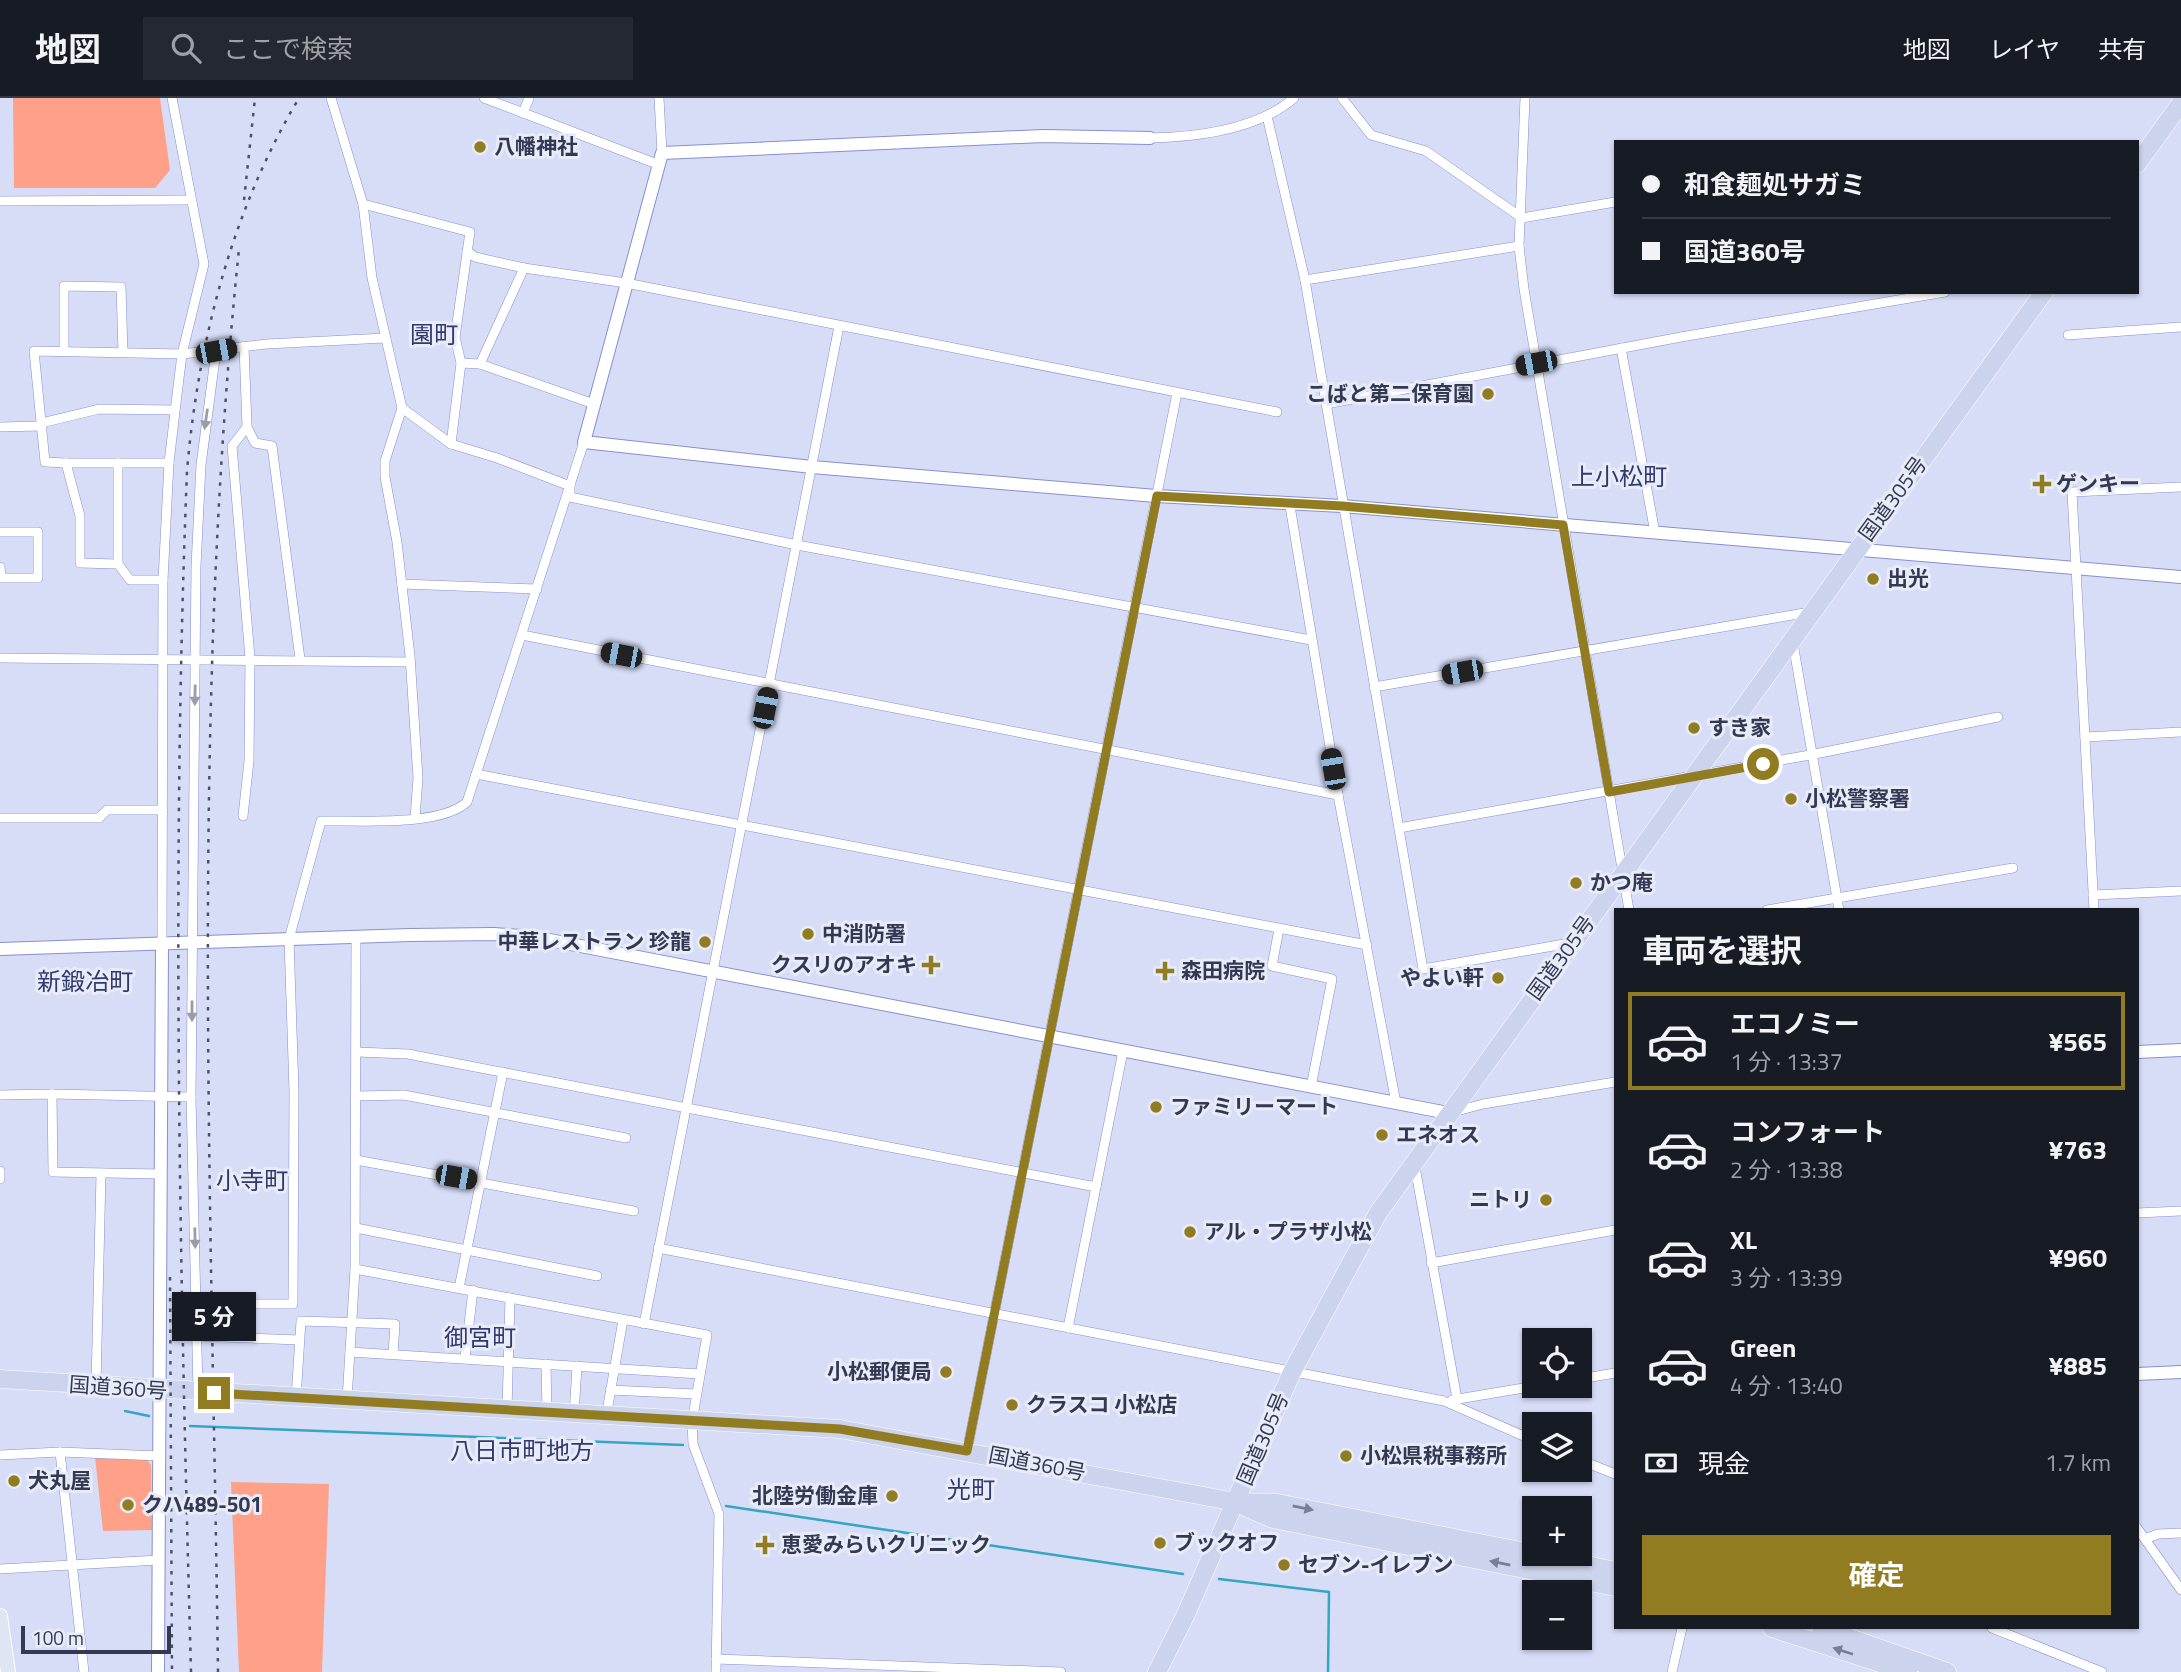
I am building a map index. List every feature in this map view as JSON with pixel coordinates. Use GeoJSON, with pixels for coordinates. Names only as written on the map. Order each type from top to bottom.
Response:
{"type":"FeatureCollection","features":[{"type":"Feature","properties":{"kind":"highway"},"geometry":{"type":"LineString","coordinates":[[2139,161],[2181,103]]}},
{"type":"Feature","properties":{"kind":"highway","name":"国道305号"},"geometry":{"type":"LineString","coordinates":[[1157,1672],[1236,1502],[1292,1372],[1378,1213],[1621,873],[2043,294]]}},
{"type":"Feature","properties":{"kind":"highway","name":"国道360号"},"geometry":{"type":"LineString","coordinates":[[0,1379],[161,1391],[347,1399],[606,1417],[840,1429],[1236,1502],[1277,1503],[1522,1551]]}},
{"type":"Feature","properties":{"kind":"highway","name":"国道360号"},"geometry":{"type":"LineString","coordinates":[[1236,1502],[1273,1519],[1614,1587]]}},
{"type":"Feature","properties":{"kind":"highway","name":"国道360号"},"geometry":{"type":"LineString","coordinates":[[1591,1566],[1614,1571]]}},
{"type":"Feature","properties":{"kind":"highway"},"geometry":{"type":"LineString","coordinates":[[1775,1629],[1908,1672]]}},
{"type":"Feature","properties":{"kind":"highway"},"geometry":{"type":"LineString","coordinates":[[1824,1629],[1947,1672]]}},
{"type":"Feature","properties":{"kind":"main road"},"geometry":{"type":"LineString","coordinates":[[0,1616],[8,1672]]}},
{"type":"Feature","properties":{"kind":"street"},"geometry":{"type":"LineString","coordinates":[[158,1672],[163,580],[169,463],[182,354],[204,264],[172,98]]}},
{"type":"Feature","properties":{"kind":"street"},"geometry":{"type":"LineString","coordinates":[[331,98],[363,204],[372,278],[402,408],[385,461],[410,662],[418,778],[415,818]]}},
{"type":"Feature","properties":{"kind":"street"},"geometry":{"type":"LineString","coordinates":[[484,98],[659,158],[1017,137],[1150,138],[1196,135],[1267,116],[1294,98]]}},
{"type":"Feature","properties":{"kind":"street"},"geometry":{"type":"LineString","coordinates":[[523,113],[529,98]]}},
{"type":"Feature","properties":{"kind":"street"},"geometry":{"type":"LineString","coordinates":[[244,1304],[293,1304],[294,1091],[289,939],[321,821],[415,818],[453,813],[467,802],[584,442],[659,158],[659,98]]}},
{"type":"Feature","properties":{"kind":"street"},"geometry":{"type":"LineString","coordinates":[[1342,98],[1371,135],[1426,151],[1522,218],[1614,202]]}},
{"type":"Feature","properties":{"kind":"street"},"geometry":{"type":"LineString","coordinates":[[1525,98],[1520,246],[1536,363],[1629,908]]}},
{"type":"Feature","properties":{"kind":"street"},"geometry":{"type":"LineString","coordinates":[[1267,116],[1305,281],[1423,969],[1573,942]]}},
{"type":"Feature","properties":{"kind":"street"},"geometry":{"type":"LineString","coordinates":[[0,201],[190,200]]}},
{"type":"Feature","properties":{"kind":"street"},"geometry":{"type":"LineString","coordinates":[[363,204],[470,232],[455,337],[461,363],[451,444]]}},
{"type":"Feature","properties":{"kind":"street"},"geometry":{"type":"LineString","coordinates":[[1305,281],[1520,246]]}},
{"type":"Feature","properties":{"kind":"street"},"geometry":{"type":"LineString","coordinates":[[467,251],[475,257],[524,268],[626,283],[1277,412]]}},
{"type":"Feature","properties":{"kind":"street"},"geometry":{"type":"LineString","coordinates":[[480,364],[524,268]]}},
{"type":"Feature","properties":{"kind":"street"},"geometry":{"type":"LineString","coordinates":[[64,350],[64,286],[121,287],[123,352]]}},
{"type":"Feature","properties":{"kind":"street"},"geometry":{"type":"LineString","coordinates":[[1326,404],[1536,363],[1933,294]]}},
{"type":"Feature","properties":{"kind":"street"},"geometry":{"type":"LineString","coordinates":[[644,1324],[839,326]]}},
{"type":"Feature","properties":{"kind":"street"},"geometry":{"type":"LineString","coordinates":[[2068,335],[2181,327]]}},
{"type":"Feature","properties":{"kind":"street"},"geometry":{"type":"LineString","coordinates":[[169,463],[45,462],[34,351],[182,354],[244,346],[385,338]]}},
{"type":"Feature","properties":{"kind":"street"},"geometry":{"type":"LineString","coordinates":[[244,346],[247,427],[255,443],[272,446],[300,659]]}},
{"type":"Feature","properties":{"kind":"street"},"geometry":{"type":"LineString","coordinates":[[1621,348],[1655,533]]}},
{"type":"Feature","properties":{"kind":"street"},"geometry":{"type":"LineString","coordinates":[[198,1392],[191,1097],[195,658],[201,465],[216,351]]}},
{"type":"Feature","properties":{"kind":"street"},"geometry":{"type":"LineString","coordinates":[[461,363],[480,364],[594,404]]}},
{"type":"Feature","properties":{"kind":"street"},"geometry":{"type":"LineString","coordinates":[[967,1451],[1177,393]]}},
{"type":"Feature","properties":{"kind":"street"},"geometry":{"type":"LineString","coordinates":[[402,408],[451,444],[497,458],[570,486]]}},
{"type":"Feature","properties":{"kind":"street"},"geometry":{"type":"LineString","coordinates":[[0,427],[41,426],[45,422],[99,409],[175,411]]}},
{"type":"Feature","properties":{"kind":"street"},"geometry":{"type":"LineString","coordinates":[[243,816],[248,761],[250,658],[232,446],[247,427]]}},
{"type":"Feature","properties":{"kind":"street"},"geometry":{"type":"LineString","coordinates":[[584,442],[812,467],[1290,506],[1342,506],[2181,577]]}},
{"type":"Feature","properties":{"kind":"street"},"geometry":{"type":"LineString","coordinates":[[66,463],[80,516],[80,562],[118,564]]}},
{"type":"Feature","properties":{"kind":"street"},"geometry":{"type":"LineString","coordinates":[[118,463],[118,564],[130,580],[163,580]]}},
{"type":"Feature","properties":{"kind":"street"},"geometry":{"type":"LineString","coordinates":[[570,486],[570,497],[797,545],[1311,640]]}},
{"type":"Feature","properties":{"kind":"street"},"geometry":{"type":"LineString","coordinates":[[2094,908],[2072,492],[2181,487]]}},
{"type":"Feature","properties":{"kind":"street"},"geometry":{"type":"LineString","coordinates":[[1290,506],[1338,795],[1396,1103]]}},
{"type":"Feature","properties":{"kind":"street"},"geometry":{"type":"LineString","coordinates":[[0,532],[38,532],[38,578],[1,578],[0,567]]}},
{"type":"Feature","properties":{"kind":"street"},"geometry":{"type":"LineString","coordinates":[[402,584],[537,589]]}},
{"type":"Feature","properties":{"kind":"street"},"geometry":{"type":"LineString","coordinates":[[1374,687],[1811,612]]}},
{"type":"Feature","properties":{"kind":"street"},"geometry":{"type":"LineString","coordinates":[[522,635],[1338,795]]}},
{"type":"Feature","properties":{"kind":"street"},"geometry":{"type":"LineString","coordinates":[[1792,641],[1839,908]]}},
{"type":"Feature","properties":{"kind":"street"},"geometry":{"type":"LineString","coordinates":[[0,658],[250,658],[410,662]]}},
{"type":"Feature","properties":{"kind":"street"},"geometry":{"type":"LineString","coordinates":[[1399,828],[1692,777],[1998,718]]}},
{"type":"Feature","properties":{"kind":"street"},"geometry":{"type":"LineString","coordinates":[[2085,737],[2181,732]]}},
{"type":"Feature","properties":{"kind":"street"},"geometry":{"type":"LineString","coordinates":[[476,774],[1367,946]]}},
{"type":"Feature","properties":{"kind":"street"},"geometry":{"type":"LineString","coordinates":[[0,818],[99,818],[107,810],[163,810]]}},
{"type":"Feature","properties":{"kind":"street"},"geometry":{"type":"LineString","coordinates":[[1780,908],[2013,868]]}},
{"type":"Feature","properties":{"kind":"street"},"geometry":{"type":"LineString","coordinates":[[2093,895],[2181,891]]}},
{"type":"Feature","properties":{"kind":"street"},"geometry":{"type":"LineString","coordinates":[[1279,929],[1272,966],[1332,979],[1311,1087]]}},
{"type":"Feature","properties":{"kind":"street"},"geometry":{"type":"LineString","coordinates":[[0,949],[356,937],[483,934],[521,936],[1448,1113],[1483,1104],[1614,1082]]}},
{"type":"Feature","properties":{"kind":"street"},"geometry":{"type":"LineString","coordinates":[[347,1399],[356,1228],[356,937]]}},
{"type":"Feature","properties":{"kind":"street"},"geometry":{"type":"LineString","coordinates":[[2139,1052],[2181,1050]]}},
{"type":"Feature","properties":{"kind":"street"},"geometry":{"type":"LineString","coordinates":[[1068,1328],[1123,1051]]}},
{"type":"Feature","properties":{"kind":"street"},"geometry":{"type":"LineString","coordinates":[[357,1052],[408,1054],[1096,1187]]}},
{"type":"Feature","properties":{"kind":"street"},"geometry":{"type":"LineString","coordinates":[[458,1287],[503,1072]]}},
{"type":"Feature","properties":{"kind":"street"},"geometry":{"type":"LineString","coordinates":[[0,1096],[52,1094],[191,1097]]}},
{"type":"Feature","properties":{"kind":"street"},"geometry":{"type":"LineString","coordinates":[[52,1094],[53,1172],[161,1174]]}},
{"type":"Feature","properties":{"kind":"street"},"geometry":{"type":"LineString","coordinates":[[357,1096],[404,1095],[626,1138]]}},
{"type":"Feature","properties":{"kind":"street"},"geometry":{"type":"LineString","coordinates":[[356,1160],[634,1211]]}},
{"type":"Feature","properties":{"kind":"street"},"geometry":{"type":"LineString","coordinates":[[1414,1163],[1457,1399]]}},
{"type":"Feature","properties":{"kind":"street"},"geometry":{"type":"LineString","coordinates":[[0,1171],[0,1180]]}},
{"type":"Feature","properties":{"kind":"street"},"geometry":{"type":"LineString","coordinates":[[96,1386],[101,1174]]}},
{"type":"Feature","properties":{"kind":"street"},"geometry":{"type":"LineString","coordinates":[[2139,1213],[2181,1211]]}},
{"type":"Feature","properties":{"kind":"street"},"geometry":{"type":"LineString","coordinates":[[356,1228],[597,1276]]}},
{"type":"Feature","properties":{"kind":"street"},"geometry":{"type":"LineString","coordinates":[[1431,1263],[1614,1230]]}},
{"type":"Feature","properties":{"kind":"street"},"geometry":{"type":"LineString","coordinates":[[658,1248],[1444,1401],[1522,1435]]}},
{"type":"Feature","properties":{"kind":"street"},"geometry":{"type":"LineString","coordinates":[[355,1269],[706,1335],[692,1422],[693,1444],[719,1514],[716,1672]]}},
{"type":"Feature","properties":{"kind":"street"},"geometry":{"type":"LineString","coordinates":[[465,1358],[473,1290]]}},
{"type":"Feature","properties":{"kind":"street"},"geometry":{"type":"LineString","coordinates":[[507,1410],[510,1298]]}},
{"type":"Feature","properties":{"kind":"street"},"geometry":{"type":"LineString","coordinates":[[606,1417],[623,1320]]}},
{"type":"Feature","properties":{"kind":"street"},"geometry":{"type":"LineString","coordinates":[[296,1398],[301,1321],[395,1324],[393,1354]]}},
{"type":"Feature","properties":{"kind":"street"},"geometry":{"type":"LineString","coordinates":[[197,1336],[299,1340]]}},
{"type":"Feature","properties":{"kind":"street"},"geometry":{"type":"LineString","coordinates":[[350,1352],[700,1374]]}},
{"type":"Feature","properties":{"kind":"street"},"geometry":{"type":"LineString","coordinates":[[546,1364],[547,1413]]}},
{"type":"Feature","properties":{"kind":"street"},"geometry":{"type":"LineString","coordinates":[[574,1415],[577,1366]]}},
{"type":"Feature","properties":{"kind":"street"},"geometry":{"type":"LineString","coordinates":[[2139,1374],[2181,1372]]}},
{"type":"Feature","properties":{"kind":"street"},"geometry":{"type":"LineString","coordinates":[[1592,1377],[1614,1373]]}},
{"type":"Feature","properties":{"kind":"street"},"geometry":{"type":"LineString","coordinates":[[1444,1401],[1522,1388]]}},
{"type":"Feature","properties":{"kind":"street"},"geometry":{"type":"LineString","coordinates":[[610,1390],[696,1394]]}},
{"type":"Feature","properties":{"kind":"street"},"geometry":{"type":"LineString","coordinates":[[0,1455],[60,1452],[160,1456]]}},
{"type":"Feature","properties":{"kind":"street"},"geometry":{"type":"LineString","coordinates":[[60,1452],[84,1672]]}},
{"type":"Feature","properties":{"kind":"street"},"geometry":{"type":"LineString","coordinates":[[1592,1465],[1614,1474]]}},
{"type":"Feature","properties":{"kind":"street"},"geometry":{"type":"LineString","coordinates":[[2139,1531],[2181,1590]]}},
{"type":"Feature","properties":{"kind":"street"},"geometry":{"type":"LineString","coordinates":[[2145,1539],[2158,1534],[2181,1533]]}},
{"type":"Feature","properties":{"kind":"street"},"geometry":{"type":"LineString","coordinates":[[0,1569],[159,1560]]}},
{"type":"Feature","properties":{"kind":"street"},"geometry":{"type":"LineString","coordinates":[[1672,1672],[1682,1629]]}},
{"type":"Feature","properties":{"kind":"street"},"geometry":{"type":"LineString","coordinates":[[1994,1629],[2101,1672]]}},
{"type":"Feature","properties":{"kind":"street"},"geometry":{"type":"LineString","coordinates":[[716,1659],[949,1670],[1061,1672]]}},
{"type":"Feature","properties":{"kind":"shaded area"},"geometry":{"type":"Polygon","coordinates":[[[13,98],[160,98],[170,170],[155,188],[14,188],[13,98]]]}},
{"type":"Feature","properties":{"kind":"shaded area"},"geometry":{"type":"Polygon","coordinates":[[[95,1456],[147,1460],[151,1465],[152,1530],[103,1531],[95,1456]]]}},
{"type":"Feature","properties":{"kind":"shaded area"},"geometry":{"type":"Polygon","coordinates":[[[231,1482],[329,1484],[322,1672],[239,1672],[231,1482]]]}},
{"type":"Feature","properties":{"kind":"waterway"},"geometry":{"type":"LineString","coordinates":[[125,1411],[149,1416]]}},
{"type":"Feature","properties":{"kind":"waterway"},"geometry":{"type":"LineString","coordinates":[[190,1426],[683,1445]]}},
{"type":"Feature","properties":{"kind":"waterway"},"geometry":{"type":"LineString","coordinates":[[726,1506],[1183,1574]]}},
{"type":"Feature","properties":{"kind":"waterway"},"geometry":{"type":"LineString","coordinates":[[1219,1579],[1329,1592],[1328,1672]]}},
{"type":"Feature","properties":{"kind":"railway"},"geometry":{"type":"LineString","coordinates":[[244,200],[255,98]]}},
{"type":"Feature","properties":{"kind":"railway"},"geometry":{"type":"LineString","coordinates":[[191,1672],[183,1372],[178,921],[187,471],[200,374],[222,278],[255,185],[299,98]]}},
{"type":"Feature","properties":{"kind":"railway"},"geometry":{"type":"LineString","coordinates":[[218,1672],[209,1138],[209,782],[214,604],[224,426],[239,249]]}},
{"type":"Feature","properties":{"kind":"railway"},"geometry":{"type":"LineString","coordinates":[[170,1277],[172,1672]]}},
{"type":"Feature","properties":{"kind":"place","name":"八幡神社"},"geometry":{"type":"Point","coordinates":[480,147]}},
{"type":"Feature","properties":{"kind":"place","name":"こばと第二保育園"},"geometry":{"type":"Point","coordinates":[1488,394]}},
{"type":"Feature","properties":{"kind":"place","name":"ゲンキー"},"geometry":{"type":"Point","coordinates":[2042,484]}},
{"type":"Feature","properties":{"kind":"place","name":"出光"},"geometry":{"type":"Point","coordinates":[1873,579]}},
{"type":"Feature","properties":{"kind":"place","name":"すき家"},"geometry":{"type":"Point","coordinates":[1694,728]}},
{"type":"Feature","properties":{"kind":"place","name":"小松警察署"},"geometry":{"type":"Point","coordinates":[1791,799]}},
{"type":"Feature","properties":{"kind":"place","name":"かつ庵"},"geometry":{"type":"Point","coordinates":[1576,883]}},
{"type":"Feature","properties":{"kind":"place","name":"中消防署"},"geometry":{"type":"Point","coordinates":[808,934]}},
{"type":"Feature","properties":{"kind":"place","name":"中華レストラン 珍龍"},"geometry":{"type":"Point","coordinates":[705,942]}},
{"type":"Feature","properties":{"kind":"place","name":"クスリのアオキ"},"geometry":{"type":"Point","coordinates":[931,965]}},
{"type":"Feature","properties":{"kind":"place","name":"森田病院"},"geometry":{"type":"Point","coordinates":[1165,971]}},
{"type":"Feature","properties":{"kind":"place","name":"やよい軒"},"geometry":{"type":"Point","coordinates":[1498,978]}},
{"type":"Feature","properties":{"kind":"place","name":"ファミリーマート"},"geometry":{"type":"Point","coordinates":[1156,1107]}},
{"type":"Feature","properties":{"kind":"place","name":"エネオス"},"geometry":{"type":"Point","coordinates":[1382,1135]}},
{"type":"Feature","properties":{"kind":"place","name":"ニトリ"},"geometry":{"type":"Point","coordinates":[1546,1200]}},
{"type":"Feature","properties":{"kind":"place","name":"アル・プラザ小松"},"geometry":{"type":"Point","coordinates":[1190,1232]}},
{"type":"Feature","properties":{"kind":"place","name":"小松郵便局"},"geometry":{"type":"Point","coordinates":[946,1372]}},
{"type":"Feature","properties":{"kind":"place","name":"クラスコ 小松店"},"geometry":{"type":"Point","coordinates":[1012,1405]}},
{"type":"Feature","properties":{"kind":"place","name":"小松県税事務所"},"geometry":{"type":"Point","coordinates":[1346,1456]}},
{"type":"Feature","properties":{"kind":"place","name":"犬丸屋"},"geometry":{"type":"Point","coordinates":[14,1481]}},
{"type":"Feature","properties":{"kind":"place","name":"北陸労働金庫"},"geometry":{"type":"Point","coordinates":[892,1496]}},
{"type":"Feature","properties":{"kind":"place","name":"クハ489-501"},"geometry":{"type":"Point","coordinates":[128,1505]}},
{"type":"Feature","properties":{"kind":"place","name":"ブックオフ"},"geometry":{"type":"Point","coordinates":[1160,1543]}},
{"type":"Feature","properties":{"kind":"place","name":"恵愛みらいクリニック"},"geometry":{"type":"Point","coordinates":[765,1545]}},
{"type":"Feature","properties":{"kind":"place","name":"セブン-イレブン"},"geometry":{"type":"Point","coordinates":[1284,1565]}},
{"type":"Feature","properties":{"kind":"district","name":"園町"},"geometry":{"type":"Point","coordinates":[434,335]}},
{"type":"Feature","properties":{"kind":"district","name":"上小松町"},"geometry":{"type":"Point","coordinates":[1619,477]}},
{"type":"Feature","properties":{"kind":"district","name":"新鍛冶町"},"geometry":{"type":"Point","coordinates":[85,982]}},
{"type":"Feature","properties":{"kind":"district","name":"小寺町"},"geometry":{"type":"Point","coordinates":[252,1181]}},
{"type":"Feature","properties":{"kind":"district","name":"御宮町"},"geometry":{"type":"Point","coordinates":[480,1338]}},
{"type":"Feature","properties":{"kind":"district","name":"八日市町地方"},"geometry":{"type":"Point","coordinates":[522,1451]}},
{"type":"Feature","properties":{"kind":"district","name":"光町"},"geometry":{"type":"Point","coordinates":[971,1490]}},
{"type":"Feature","properties":{"kind":"route"},"geometry":{"type":"LineString","coordinates":[[214,1393],[840,1429],[967,1451],[1157,496],[1290,506],[1342,506],[1563,525],[1609,792],[1763,764]]}}]}
